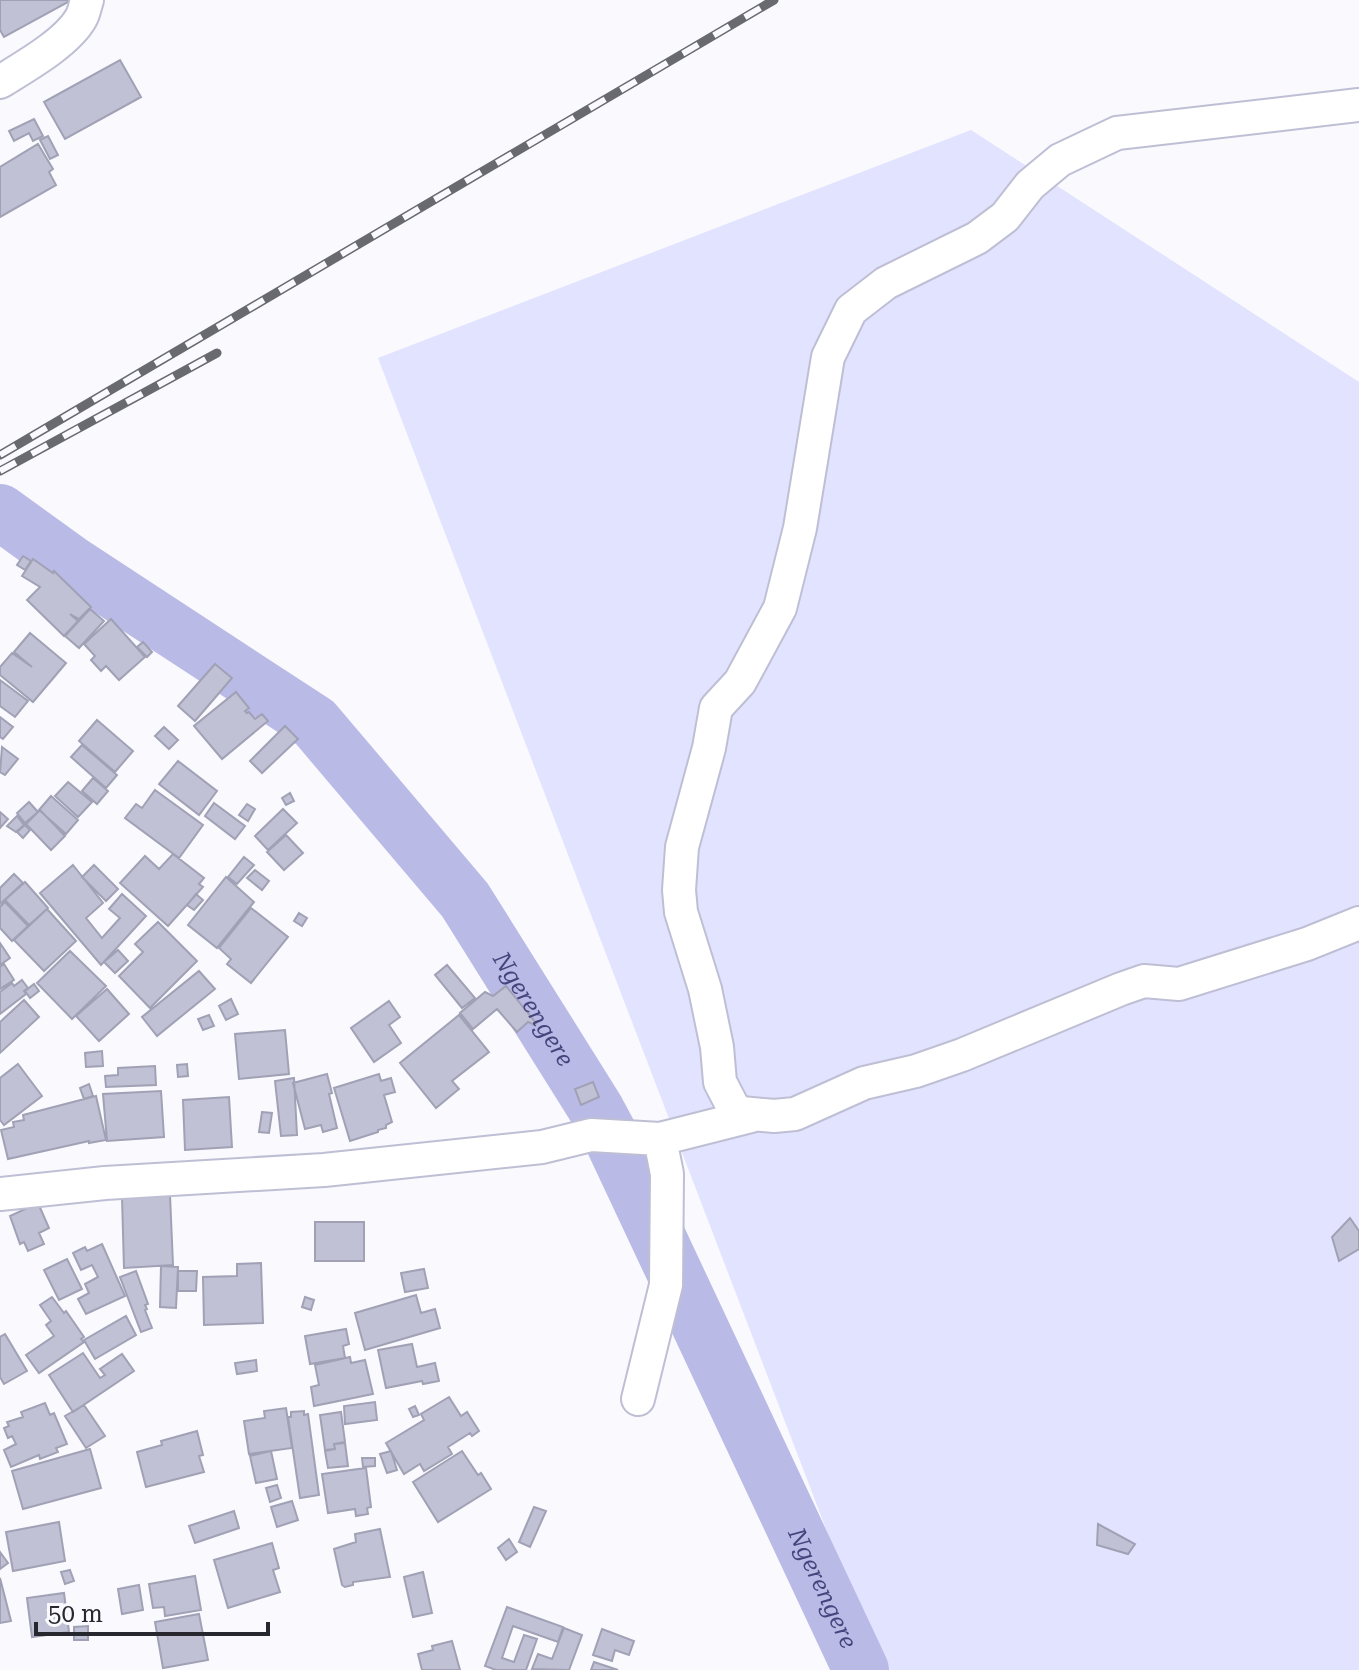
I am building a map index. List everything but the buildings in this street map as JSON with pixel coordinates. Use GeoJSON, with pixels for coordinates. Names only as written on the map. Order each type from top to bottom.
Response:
{"type":"FeatureCollection","features":[{"type":"Feature","properties":{"kind":"street"},"geometry":{"type":"LineString","coordinates":[[0,82],[70,31],[82,18],[87,0]]}},
{"type":"Feature","properties":{"kind":"street"},"geometry":{"type":"LineString","coordinates":[[751,1116],[733,1107],[720,1082],[717,1047],[705,989],[681,912],[682,847],[709,748],[716,708],[740,682],[780,608],[800,528],[828,357],[851,310],[886,283],[977,238],[1005,217],[1030,185],[1060,160],[1117,133],[1359,105]]}},
{"type":"Feature","properties":{"kind":"street"},"geometry":{"type":"LineString","coordinates":[[0,1194],[105,1183],[324,1170],[542,1147],[591,1135],[660,1139],[751,1116],[795,1114],[864,1083],[916,1071],[962,1055],[1132,985],[1144,981],[1179,984],[1307,944],[1359,923]]}},
{"type":"Feature","properties":{"kind":"street"},"geometry":{"type":"LineString","coordinates":[[638,1399],[666,1285],[667,1174],[660,1139]]}},
{"type":"Feature","properties":{"kind":"shaded area"},"geometry":{"type":"Polygon","coordinates":[[[971,130],[1359,382],[1359,1670],[880,1670],[378,358],[971,130]]]}},
{"type":"Feature","properties":{"kind":"waterway","name":"Ngerengere"},"geometry":{"type":"LineString","coordinates":[[0,512],[72,564],[315,723],[465,900],[611,1137],[861,1670]]}},
{"type":"Feature","properties":{"kind":"railway"},"geometry":{"type":"LineString","coordinates":[[0,455],[774,0]]}},
{"type":"Feature","properties":{"kind":"railway"},"geometry":{"type":"LineString","coordinates":[[0,471],[217,353]]}}]}
